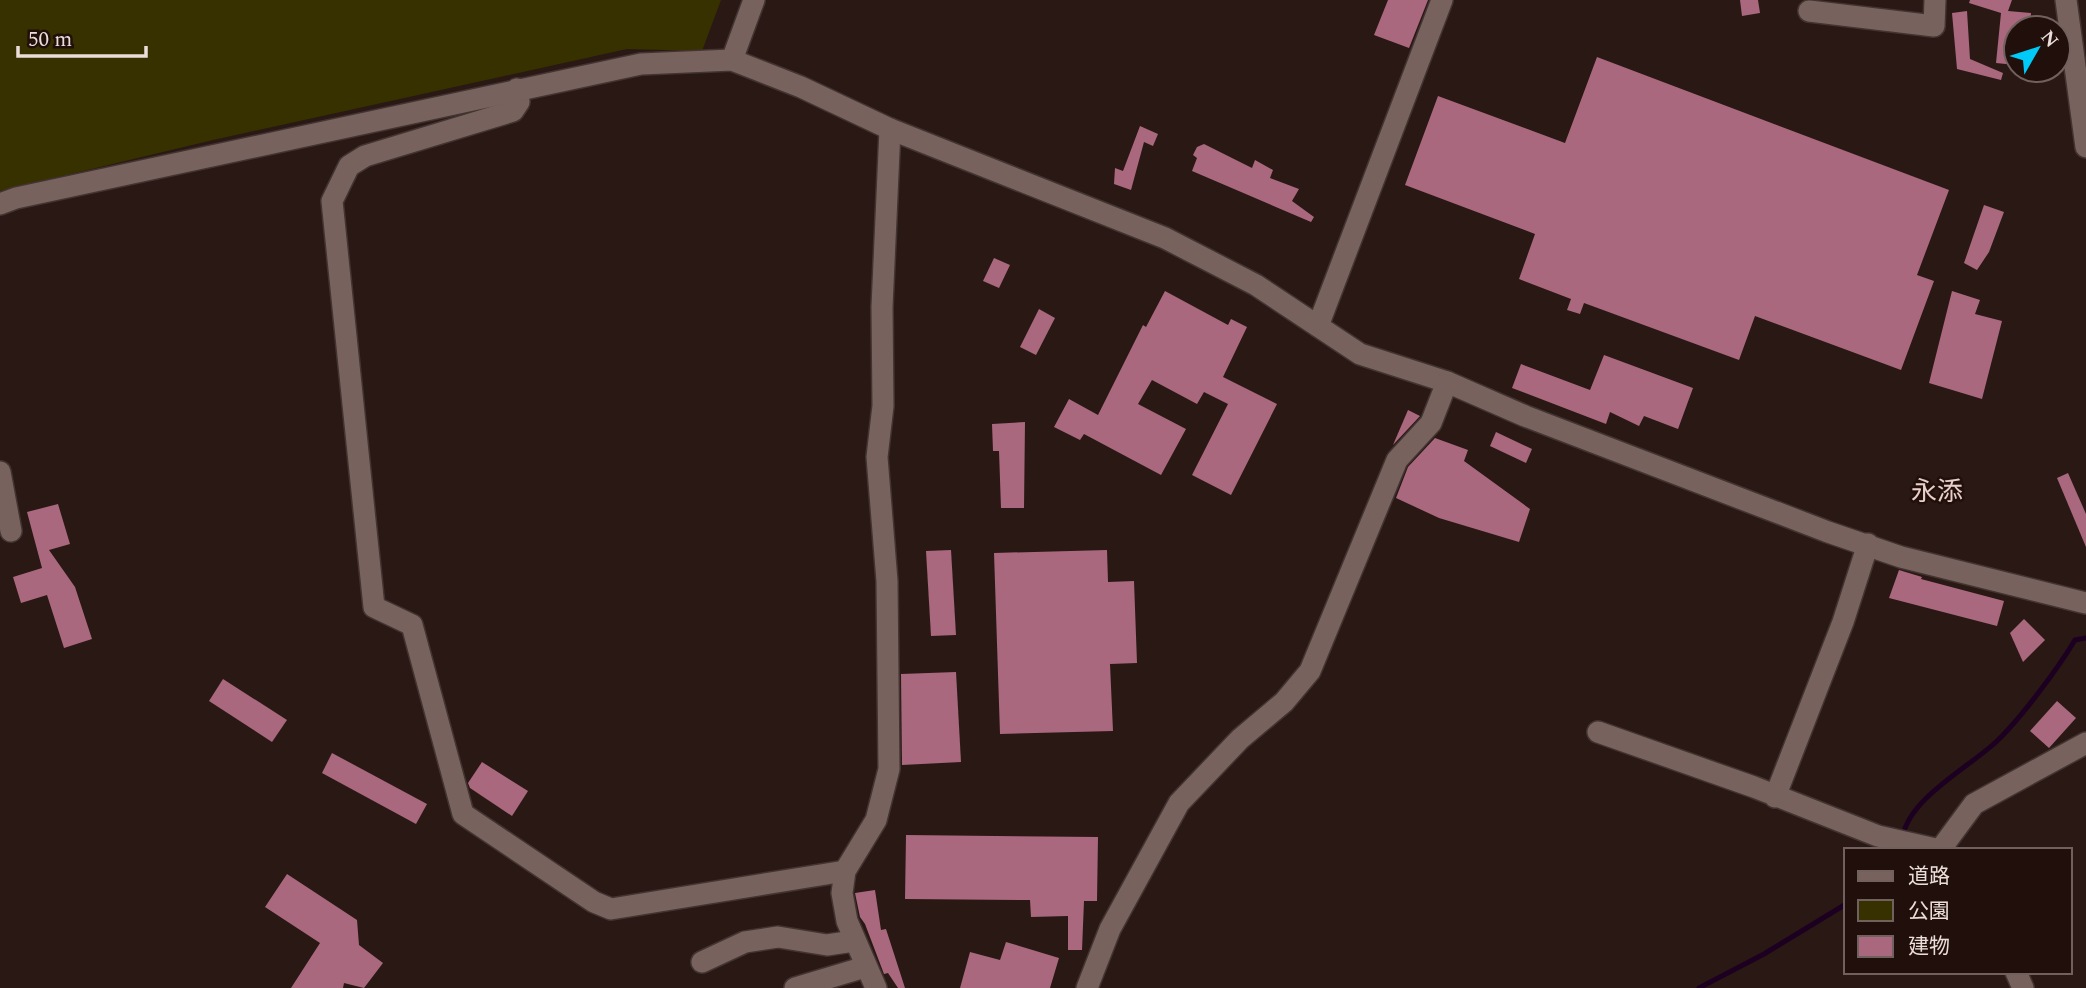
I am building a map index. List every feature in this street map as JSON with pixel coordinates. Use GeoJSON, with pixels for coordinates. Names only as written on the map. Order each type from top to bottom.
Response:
{"type":"FeatureCollection","features":[{"type":"Feature","properties":{"kind":"street"},"geometry":{"type":"LineString","coordinates":[[732,60],[754,0]]}},
{"type":"Feature","properties":{"kind":"street"},"geometry":{"type":"LineString","coordinates":[[1318,326],[1442,0]]}},
{"type":"Feature","properties":{"kind":"street"},"geometry":{"type":"LineString","coordinates":[[1810,11],[1934,26],[1935,0]]}},
{"type":"Feature","properties":{"kind":"street"},"geometry":{"type":"LineString","coordinates":[[2066,0],[2086,147]]}},
{"type":"Feature","properties":{"kind":"street"},"geometry":{"type":"LineString","coordinates":[[0,204],[16,198],[641,64],[732,60],[801,87],[890,129],[1165,238],[1256,285],[1360,354],[1447,383],[1651,464],[1901,556],[2086,603]]}},
{"type":"Feature","properties":{"kind":"street"},"geometry":{"type":"LineString","coordinates":[[517,89],[519,102],[513,111],[357,161],[349,166],[332,201],[374,607],[412,625],[463,814],[594,902],[611,909],[845,871]]}},
{"type":"Feature","properties":{"kind":"street"},"geometry":{"type":"LineString","coordinates":[[876,988],[854,941],[842,893],[845,871],[876,820],[889,769],[887,581],[877,457],[883,407],[882,307],[890,129]]}},
{"type":"Feature","properties":{"kind":"street"},"geometry":{"type":"LineString","coordinates":[[1087,988],[1110,929],[1179,803],[1231,748],[1284,702],[1310,671],[1397,460],[1431,423],[1447,383]]}},
{"type":"Feature","properties":{"kind":"street"},"geometry":{"type":"LineString","coordinates":[[0,472],[11,531]]}},
{"type":"Feature","properties":{"kind":"street"},"geometry":{"type":"LineString","coordinates":[[1775,797],[1843,622],[1868,544]]}},
{"type":"Feature","properties":{"kind":"street"},"geometry":{"type":"LineString","coordinates":[[1598,732],[1878,836],[1931,848]]}},
{"type":"Feature","properties":{"kind":"street"},"geometry":{"type":"LineString","coordinates":[[1941,848],[1974,804],[2086,743]]}},
{"type":"Feature","properties":{"kind":"street"},"geometry":{"type":"LineString","coordinates":[[702,962],[745,942],[778,937],[827,945],[854,941]]}},
{"type":"Feature","properties":{"kind":"street"},"geometry":{"type":"LineString","coordinates":[[795,988],[865,967]]}},
{"type":"Feature","properties":{"kind":"green space"},"geometry":{"type":"Polygon","coordinates":[[[0,0],[721,0],[702,51],[627,49],[213,140],[0,191],[0,0]]]}},
{"type":"Feature","properties":{"kind":"building"},"geometry":{"type":"Polygon","coordinates":[[[1388,0],[1428,0],[1409,48],[1374,35],[1388,0]]]}},
{"type":"Feature","properties":{"kind":"building"},"geometry":{"type":"Polygon","coordinates":[[[1740,0],[1758,0],[1760,13],[1742,16],[1740,0]]]}},
{"type":"Feature","properties":{"kind":"building"},"geometry":{"type":"Polygon","coordinates":[[[1970,0],[2012,0],[2008,11],[2031,13],[2002,14],[2002,64],[1996,63],[2001,13],[1969,3],[1970,0]]]}},
{"type":"Feature","properties":{"kind":"building"},"geometry":{"type":"Polygon","coordinates":[[[1967,11],[1970,59],[2002,73],[2001,80],[1957,69],[1952,13],[1967,11]]]}},
{"type":"Feature","properties":{"kind":"building"},"geometry":{"type":"Polygon","coordinates":[[[1597,57],[1949,190],[1917,275],[1934,281],[1901,370],[1755,316],[1739,360],[1584,303],[1580,314],[1567,310],[1571,299],[1519,279],[1535,234],[1405,185],[1438,96],[1565,143],[1597,57]]]}},
{"type":"Feature","properties":{"kind":"building"},"geometry":{"type":"Polygon","coordinates":[[[1140,126],[1158,134],[1153,146],[1144,142],[1131,190],[1114,184],[1115,168],[1123,171],[1140,126]]]}},
{"type":"Feature","properties":{"kind":"building"},"geometry":{"type":"Polygon","coordinates":[[[1204,144],[1252,168],[1255,160],[1273,170],[1270,178],[1299,189],[1292,201],[1314,217],[1311,222],[1192,171],[1197,158],[1193,155],[1197,147],[1204,144]]]}},
{"type":"Feature","properties":{"kind":"building"},"geometry":{"type":"Polygon","coordinates":[[[1984,205],[2004,212],[1989,252],[1977,270],[1964,263],[1984,205]]]}},
{"type":"Feature","properties":{"kind":"building"},"geometry":{"type":"Polygon","coordinates":[[[994,258],[1010,265],[999,288],[983,281],[994,258]]]}},
{"type":"Feature","properties":{"kind":"building"},"geometry":{"type":"Polygon","coordinates":[[[1165,291],[1228,325],[1231,319],[1247,327],[1223,377],[1277,404],[1231,495],[1192,475],[1228,404],[1204,392],[1197,404],[1152,380],[1138,404],[1186,429],[1161,475],[1084,434],[1080,440],[1054,427],[1069,399],[1098,415],[1143,325],[1146,327],[1165,291]]]}},
{"type":"Feature","properties":{"kind":"building"},"geometry":{"type":"Polygon","coordinates":[[[1952,291],[1980,300],[1975,314],[2002,321],[1982,399],[1929,383],[1952,291]]]}},
{"type":"Feature","properties":{"kind":"building"},"geometry":{"type":"Polygon","coordinates":[[[1039,309],[1055,318],[1036,355],[1020,347],[1039,309]]]}},
{"type":"Feature","properties":{"kind":"building"},"geometry":{"type":"Polygon","coordinates":[[[1604,355],[1693,388],[1678,429],[1644,416],[1639,426],[1610,412],[1606,424],[1512,388],[1521,364],[1590,390],[1604,355]]]}},
{"type":"Feature","properties":{"kind":"building"},"geometry":{"type":"Polygon","coordinates":[[[1408,410],[1420,416],[1393,445],[1408,410]]]}},
{"type":"Feature","properties":{"kind":"building"},"geometry":{"type":"Polygon","coordinates":[[[1025,422],[1024,508],[1001,508],[999,451],[993,451],[992,424],[1025,422]]]}},
{"type":"Feature","properties":{"kind":"building"},"geometry":{"type":"Polygon","coordinates":[[[1496,432],[1532,449],[1526,463],[1490,446],[1496,432]]]}},
{"type":"Feature","properties":{"kind":"building"},"geometry":{"type":"Polygon","coordinates":[[[1435,438],[1468,450],[1464,461],[1530,509],[1519,542],[1439,518],[1396,498],[1408,467],[1435,438]]]}},
{"type":"Feature","properties":{"kind":"building"},"geometry":{"type":"Polygon","coordinates":[[[2068,473],[2086,514],[2086,547],[2057,478],[2068,473]]]}},
{"type":"Feature","properties":{"kind":"building"},"geometry":{"type":"Polygon","coordinates":[[[58,504],[70,544],[49,550],[75,587],[92,639],[64,648],[47,595],[21,603],[13,577],[42,568],[27,512],[58,504]]]}},
{"type":"Feature","properties":{"kind":"building"},"geometry":{"type":"Polygon","coordinates":[[[951,550],[956,635],[931,636],[926,551],[951,550]]]}},
{"type":"Feature","properties":{"kind":"building"},"geometry":{"type":"Polygon","coordinates":[[[1107,550],[1108,582],[1134,581],[1137,663],[1110,664],[1113,731],[1000,734],[994,553],[1107,550]]]}},
{"type":"Feature","properties":{"kind":"building"},"geometry":{"type":"Polygon","coordinates":[[[1899,570],[1922,577],[1921,579],[2004,601],[1997,626],[1889,598],[1899,570]]]}},
{"type":"Feature","properties":{"kind":"building"},"geometry":{"type":"Polygon","coordinates":[[[2024,619],[2045,640],[2023,662],[2010,633],[2024,619]]]}},
{"type":"Feature","properties":{"kind":"building"},"geometry":{"type":"Polygon","coordinates":[[[956,672],[961,762],[902,765],[901,674],[956,672]]]}},
{"type":"Feature","properties":{"kind":"building"},"geometry":{"type":"Polygon","coordinates":[[[223,679],[287,720],[272,742],[209,701],[223,679]]]}},
{"type":"Feature","properties":{"kind":"building"},"geometry":{"type":"Polygon","coordinates":[[[2057,701],[2076,718],[2049,748],[2030,731],[2057,701]]]}},
{"type":"Feature","properties":{"kind":"building"},"geometry":{"type":"Polygon","coordinates":[[[332,753],[427,804],[416,824],[322,773],[332,753]]]}},
{"type":"Feature","properties":{"kind":"building"},"geometry":{"type":"Polygon","coordinates":[[[482,762],[528,791],[512,816],[470,788],[468,783],[482,762]]]}},
{"type":"Feature","properties":{"kind":"building"},"geometry":{"type":"Polygon","coordinates":[[[906,835],[1098,837],[1097,901],[1084,901],[1082,950],[1068,950],[1068,916],[1031,917],[1030,900],[905,899],[906,835]]]}},
{"type":"Feature","properties":{"kind":"building"},"geometry":{"type":"Polygon","coordinates":[[[287,874],[357,920],[359,945],[383,963],[364,988],[344,983],[343,988],[291,988],[320,943],[265,907],[287,874]]]}},
{"type":"Feature","properties":{"kind":"building"},"geometry":{"type":"Polygon","coordinates":[[[875,890],[881,930],[886,929],[905,988],[898,988],[888,973],[884,974],[860,917],[855,893],[875,890]]]}},
{"type":"Feature","properties":{"kind":"building"},"geometry":{"type":"Polygon","coordinates":[[[1006,942],[1059,958],[1050,988],[960,988],[970,952],[1000,960],[1006,942]]]}},
{"type":"Feature","properties":{"kind":"waterway"},"geometry":{"type":"LineString","coordinates":[[1903,836],[1916,809],[1996,742],[2038,693],[2075,640],[2086,638]]}},
{"type":"Feature","properties":{"kind":"waterway"},"geometry":{"type":"LineString","coordinates":[[1699,988],[1764,954],[1844,905]]}},
{"type":"Feature","properties":{"kind":"district","name":"永添"},"geometry":{"type":"Point","coordinates":[1937,491]}}]}
